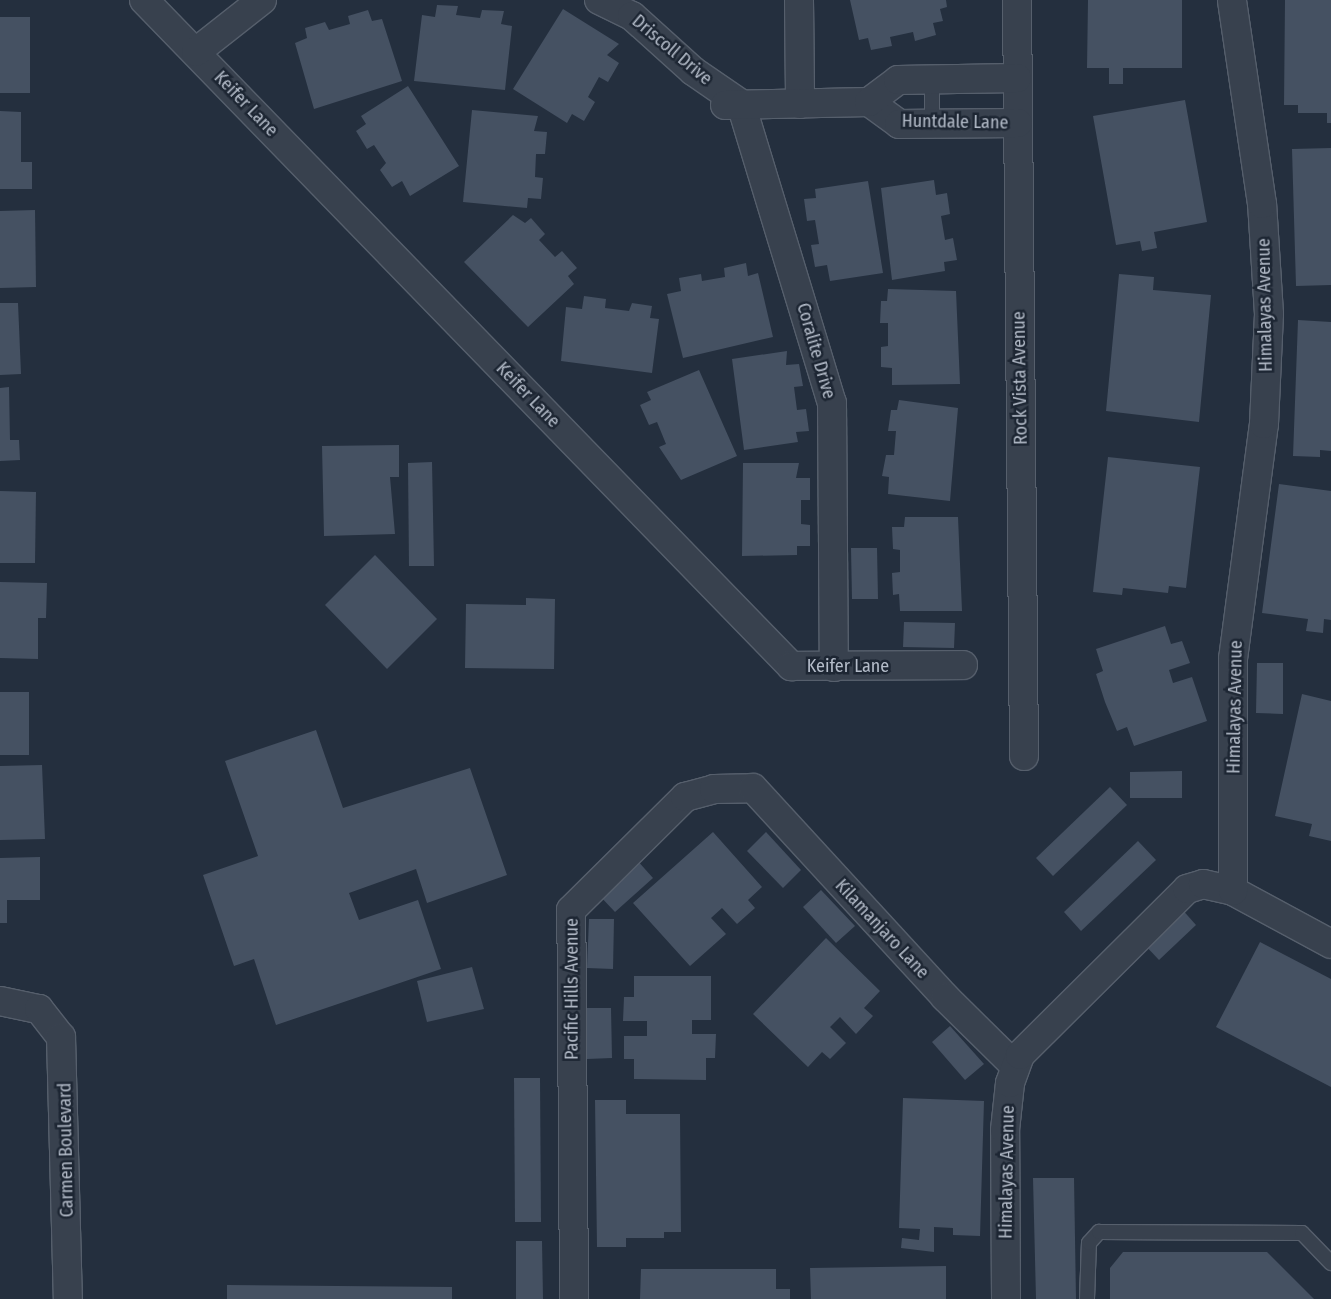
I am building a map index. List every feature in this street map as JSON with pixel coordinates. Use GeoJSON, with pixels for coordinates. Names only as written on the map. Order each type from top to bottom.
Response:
{"type":"FeatureCollection","features":[{"type":"Feature","properties":{"kind":"street","name":"Keifer Lane"},"geometry":{"type":"LineString","coordinates":[[144,0],[791,666],[963,665]]}},
{"type":"Feature","properties":{"kind":"street"},"geometry":{"type":"LineString","coordinates":[[196,52],[262,0]]}},
{"type":"Feature","properties":{"kind":"street","name":"Driscoll Drive"},"geometry":{"type":"LineString","coordinates":[[599,0],[632,16],[733,105]]}},
{"type":"Feature","properties":{"kind":"street"},"geometry":{"type":"LineString","coordinates":[[799,0],[800,104]]}},
{"type":"Feature","properties":{"kind":"street","name":"Rock Vista Avenue"},"geometry":{"type":"LineString","coordinates":[[1016,0],[1024,756]]}},
{"type":"Feature","properties":{"kind":"street","name":"Himalayas Avenue"},"geometry":{"type":"LineString","coordinates":[[1006,1299],[1005,1130],[1015,1066],[1027,1044],[1187,889],[1203,884],[1233,891],[1233,659],[1264,424],[1269,314],[1262,204],[1232,0]]}},
{"type":"Feature","properties":{"kind":"street"},"geometry":{"type":"LineString","coordinates":[[733,105],[869,102],[898,80],[1017,78]]}},
{"type":"Feature","properties":{"kind":"street","name":"Huntdale Lane"},"geometry":{"type":"LineString","coordinates":[[869,102],[899,124],[1018,123]]}},
{"type":"Feature","properties":{"kind":"street","name":"Coralite Drive"},"geometry":{"type":"LineString","coordinates":[[733,105],[832,404],[834,667]]}},
{"type":"Feature","properties":{"kind":"street","name":"Kilamanjaro Lane"},"geometry":{"type":"LineString","coordinates":[[753,788],[945,997],[1015,1066]]}},
{"type":"Feature","properties":{"kind":"street","name":"Pacific Hills Avenue"},"geometry":{"type":"LineString","coordinates":[[574,1299],[571,910],[685,797],[714,789],[753,788]]}},
{"type":"Feature","properties":{"kind":"street"},"geometry":{"type":"LineString","coordinates":[[1233,891],[1331,944]]}},
{"type":"Feature","properties":{"kind":"street","name":"Carmen Boulevard"},"geometry":{"type":"LineString","coordinates":[[0,1001],[39,1009],[61,1037],[65,1071],[68,1299]]}},
{"type":"Feature","properties":{"kind":"lane"},"geometry":{"type":"LineString","coordinates":[[932,79],[932,124]]}},
{"type":"Feature","properties":{"kind":"lane"},"geometry":{"type":"LineString","coordinates":[[1087,1299],[1089,1243],[1099,1232],[1302,1233],[1331,1263]]}},
{"type":"Feature","properties":{"kind":"building"},"geometry":{"type":"Polygon","coordinates":[[[850,0],[946,0],[947,7],[940,9],[943,21],[933,23],[936,35],[915,41],[913,32],[890,37],[892,46],[871,50],[868,38],[859,40],[850,0]]]}},
{"type":"Feature","properties":{"kind":"building"},"geometry":{"type":"Polygon","coordinates":[[[1088,0],[1182,0],[1182,68],[1123,68],[1123,84],[1109,84],[1109,68],[1087,68],[1088,0]]]}},
{"type":"Feature","properties":{"kind":"building"},"geometry":{"type":"Polygon","coordinates":[[[1285,0],[1331,0],[1331,123],[1327,123],[1327,113],[1298,113],[1298,105],[1284,105],[1285,0]]]}},
{"type":"Feature","properties":{"kind":"building"},"geometry":{"type":"Polygon","coordinates":[[[437,5],[458,6],[456,15],[480,18],[482,10],[504,11],[501,24],[512,26],[505,90],[414,81],[422,15],[435,17],[437,5]]]}},
{"type":"Feature","properties":{"kind":"building"},"geometry":{"type":"Polygon","coordinates":[[[563,9],[619,44],[607,55],[619,63],[608,82],[599,77],[588,97],[595,102],[584,121],[572,114],[567,123],[513,89],[563,9]]]}},
{"type":"Feature","properties":{"kind":"building"},"geometry":{"type":"Polygon","coordinates":[[[368,10],[372,21],[382,19],[402,81],[314,109],[295,43],[307,38],[305,28],[325,22],[329,30],[350,24],[348,16],[368,10]]]}},
{"type":"Feature","properties":{"kind":"building"},"geometry":{"type":"Polygon","coordinates":[[[0,17],[30,17],[30,93],[0,93],[0,17]]]}},
{"type":"Feature","properties":{"kind":"building"},"geometry":{"type":"Polygon","coordinates":[[[408,86],[459,166],[410,196],[402,181],[392,187],[380,170],[386,163],[374,145],[367,149],[356,131],[366,124],[361,116],[408,86]]]}},
{"type":"Feature","properties":{"kind":"building"},"geometry":{"type":"Polygon","coordinates":[[[1185,100],[1207,222],[1154,232],[1157,248],[1142,251],[1140,241],[1116,245],[1093,116],[1185,100]]]}},
{"type":"Feature","properties":{"kind":"building"},"geometry":{"type":"Polygon","coordinates":[[[472,110],[538,116],[534,131],[547,132],[545,154],[536,154],[535,177],[543,178],[541,199],[528,198],[527,208],[463,202],[472,110]]]}},
{"type":"Feature","properties":{"kind":"building"},"geometry":{"type":"Polygon","coordinates":[[[0,111],[21,112],[21,162],[32,162],[32,189],[0,189],[0,111]]]}},
{"type":"Feature","properties":{"kind":"building"},"geometry":{"type":"Polygon","coordinates":[[[1331,148],[1331,285],[1296,286],[1292,149],[1331,148]]]}},
{"type":"Feature","properties":{"kind":"building"},"geometry":{"type":"Polygon","coordinates":[[[934,180],[936,195],[947,193],[950,214],[941,216],[945,240],[953,238],[957,260],[944,262],[945,271],[892,280],[881,188],[934,180]]]}},
{"type":"Feature","properties":{"kind":"building"},"geometry":{"type":"Polygon","coordinates":[[[868,181],[883,273],[830,281],[827,265],[815,267],[811,245],[819,244],[815,220],[807,221],[804,199],[816,198],[815,189],[868,181]]]}},
{"type":"Feature","properties":{"kind":"building"},"geometry":{"type":"Polygon","coordinates":[[[35,210],[36,287],[0,288],[0,211],[35,210]]]}},
{"type":"Feature","properties":{"kind":"building"},"geometry":{"type":"Polygon","coordinates":[[[513,215],[525,223],[531,218],[545,234],[539,240],[555,257],[562,251],[577,268],[568,276],[574,284],[528,327],[464,262],[513,215]]]}},
{"type":"Feature","properties":{"kind":"building"},"geometry":{"type":"Polygon","coordinates":[[[746,263],[748,276],[758,273],[773,337],[683,358],[667,294],[681,291],[679,278],[701,274],[702,281],[725,277],[724,268],[746,263]]]}},
{"type":"Feature","properties":{"kind":"building"},"geometry":{"type":"Polygon","coordinates":[[[1119,274],[1154,277],[1153,290],[1211,295],[1199,422],[1106,411],[1119,274]]]}},
{"type":"Feature","properties":{"kind":"building"},"geometry":{"type":"Polygon","coordinates":[[[888,289],[956,291],[960,384],[892,385],[892,368],[881,367],[881,347],[888,346],[888,323],[880,323],[881,301],[887,301],[888,289]]]}},
{"type":"Feature","properties":{"kind":"building"},"geometry":{"type":"Polygon","coordinates":[[[584,296],[606,299],[605,308],[629,311],[632,303],[652,306],[650,318],[659,319],[652,373],[561,361],[566,307],[582,309],[584,296]]]}},
{"type":"Feature","properties":{"kind":"building"},"geometry":{"type":"Polygon","coordinates":[[[0,303],[18,303],[21,374],[0,375],[0,303]]]}},
{"type":"Feature","properties":{"kind":"building"},"geometry":{"type":"Polygon","coordinates":[[[1298,320],[1331,322],[1331,451],[1320,450],[1320,457],[1293,456],[1298,320]]]}},
{"type":"Feature","properties":{"kind":"building"},"geometry":{"type":"Polygon","coordinates":[[[787,351],[786,365],[799,364],[803,386],[794,387],[797,410],[806,409],[809,431],[796,432],[798,442],[744,450],[732,359],[787,351]]]}},
{"type":"Feature","properties":{"kind":"building"},"geometry":{"type":"Polygon","coordinates":[[[699,370],[737,456],[681,480],[659,447],[666,444],[657,422],[649,425],[640,405],[651,400],[647,392],[699,370]]]}},
{"type":"Feature","properties":{"kind":"building"},"geometry":{"type":"Polygon","coordinates":[[[9,387],[10,440],[19,440],[20,460],[0,461],[0,388],[9,387]]]}},
{"type":"Feature","properties":{"kind":"building"},"geometry":{"type":"Polygon","coordinates":[[[899,400],[958,408],[950,501],[888,494],[889,477],[882,476],[886,455],[894,455],[896,431],[888,431],[891,410],[897,410],[899,400]]]}},
{"type":"Feature","properties":{"kind":"building"},"geometry":{"type":"Polygon","coordinates":[[[399,445],[399,477],[390,477],[395,534],[324,536],[322,446],[399,445]]]}},
{"type":"Feature","properties":{"kind":"building"},"geometry":{"type":"Polygon","coordinates":[[[1108,457],[1200,467],[1186,588],[1169,586],[1168,593],[1123,588],[1122,595],[1093,592],[1108,457]]]}},
{"type":"Feature","properties":{"kind":"building"},"geometry":{"type":"Polygon","coordinates":[[[432,462],[434,566],[409,566],[408,463],[432,462]]]}},
{"type":"Feature","properties":{"kind":"building"},"geometry":{"type":"Polygon","coordinates":[[[743,463],[799,463],[796,478],[810,478],[810,500],[801,500],[801,524],[810,525],[810,546],[797,546],[797,555],[742,556],[743,463]]]}},
{"type":"Feature","properties":{"kind":"building"},"geometry":{"type":"Polygon","coordinates":[[[1279,484],[1331,491],[1331,620],[1324,619],[1323,633],[1306,631],[1308,619],[1262,613],[1279,484]]]}},
{"type":"Feature","properties":{"kind":"building"},"geometry":{"type":"Polygon","coordinates":[[[0,491],[36,492],[35,563],[0,563],[0,491]]]}},
{"type":"Feature","properties":{"kind":"building"},"geometry":{"type":"Polygon","coordinates":[[[905,517],[958,517],[962,611],[900,611],[899,594],[893,595],[892,573],[900,572],[900,550],[893,549],[892,527],[904,527],[905,517]]]}},
{"type":"Feature","properties":{"kind":"building"},"geometry":{"type":"Polygon","coordinates":[[[851,548],[877,548],[878,599],[852,599],[851,548]]]}},
{"type":"Feature","properties":{"kind":"building"},"geometry":{"type":"Polygon","coordinates":[[[375,555],[437,619],[387,669],[325,605],[375,555]]]}},
{"type":"Feature","properties":{"kind":"building"},"geometry":{"type":"Polygon","coordinates":[[[0,582],[47,583],[46,618],[38,618],[38,659],[0,658],[0,582]]]}},
{"type":"Feature","properties":{"kind":"building"},"geometry":{"type":"Polygon","coordinates":[[[526,598],[555,599],[554,669],[465,668],[466,604],[526,605],[526,598]]]}},
{"type":"Feature","properties":{"kind":"building"},"geometry":{"type":"Polygon","coordinates":[[[904,622],[955,623],[954,648],[903,647],[904,622]]]}},
{"type":"Feature","properties":{"kind":"building"},"geometry":{"type":"Polygon","coordinates":[[[1165,626],[1171,644],[1182,641],[1190,663],[1169,670],[1173,683],[1192,677],[1207,721],[1134,746],[1127,727],[1117,731],[1105,702],[1096,674],[1103,671],[1096,649],[1165,626]]]}},
{"type":"Feature","properties":{"kind":"building"},"geometry":{"type":"Polygon","coordinates":[[[1257,663],[1283,663],[1283,714],[1256,713],[1257,663]]]}},
{"type":"Feature","properties":{"kind":"building"},"geometry":{"type":"Polygon","coordinates":[[[0,692],[29,692],[29,755],[0,755],[0,692]]]}},
{"type":"Feature","properties":{"kind":"building"},"geometry":{"type":"Polygon","coordinates":[[[1302,694],[1331,701],[1331,841],[1309,836],[1312,824],[1275,816],[1302,694]]]}},
{"type":"Feature","properties":{"kind":"building"},"geometry":{"type":"Polygon","coordinates":[[[316,730],[343,808],[470,768],[507,875],[427,903],[416,869],[349,893],[359,920],[418,900],[441,969],[276,1025],[254,959],[234,966],[203,875],[258,856],[225,761],[316,730]]]}},
{"type":"Feature","properties":{"kind":"building"},"geometry":{"type":"Polygon","coordinates":[[[42,765],[45,839],[0,840],[0,766],[42,765]]]}},
{"type":"Feature","properties":{"kind":"building"},"geometry":{"type":"Polygon","coordinates":[[[1182,771],[1182,798],[1130,798],[1130,772],[1182,771]]]}},
{"type":"Feature","properties":{"kind":"building"},"geometry":{"type":"Polygon","coordinates":[[[1110,787],[1127,805],[1053,876],[1036,858],[1110,787]]]}},
{"type":"Feature","properties":{"kind":"building"},"geometry":{"type":"Polygon","coordinates":[[[713,832],[762,887],[748,900],[755,908],[737,924],[722,908],[711,918],[726,934],[690,966],[633,903],[713,832]]]}},
{"type":"Feature","properties":{"kind":"building"},"geometry":{"type":"Polygon","coordinates":[[[766,832],[801,870],[783,888],[747,851],[766,832]]]}},
{"type":"Feature","properties":{"kind":"building"},"geometry":{"type":"Polygon","coordinates":[[[1138,841],[1156,860],[1081,931],[1064,912],[1138,841]]]}},
{"type":"Feature","properties":{"kind":"building"},"geometry":{"type":"Polygon","coordinates":[[[40,857],[40,900],[7,900],[7,923],[0,923],[0,858],[40,857]]]}},
{"type":"Feature","properties":{"kind":"building"},"geometry":{"type":"Polygon","coordinates":[[[636,859],[653,878],[615,912],[598,894],[636,859]]]}},
{"type":"Feature","properties":{"kind":"building"},"geometry":{"type":"Polygon","coordinates":[[[821,890],[855,926],[836,943],[803,907],[821,890]]]}},
{"type":"Feature","properties":{"kind":"building"},"geometry":{"type":"Polygon","coordinates":[[[1180,907],[1196,925],[1159,960],[1143,943],[1180,907]]]}},
{"type":"Feature","properties":{"kind":"building"},"geometry":{"type":"Polygon","coordinates":[[[589,919],[614,919],[613,969],[587,968],[589,919]]]}},
{"type":"Feature","properties":{"kind":"building"},"geometry":{"type":"Polygon","coordinates":[[[826,938],[880,991],[864,1008],[873,1016],[856,1034],[840,1017],[830,1027],[846,1043],[830,1059],[822,1052],[808,1067],[753,1014],[826,938]]]}},
{"type":"Feature","properties":{"kind":"building"},"geometry":{"type":"Polygon","coordinates":[[[1260,942],[1331,979],[1331,1087],[1216,1027],[1260,942]]]}},
{"type":"Feature","properties":{"kind":"building"},"geometry":{"type":"Polygon","coordinates":[[[472,967],[484,1009],[427,1022],[417,981],[472,967]]]}},
{"type":"Feature","properties":{"kind":"building"},"geometry":{"type":"Polygon","coordinates":[[[634,976],[711,976],[711,1020],[692,1020],[692,1034],[716,1034],[715,1058],[706,1058],[706,1080],[634,1079],[634,1059],[624,1059],[624,1036],[647,1036],[647,1021],[623,1021],[624,997],[634,997],[634,976]]]}},
{"type":"Feature","properties":{"kind":"building"},"geometry":{"type":"Polygon","coordinates":[[[587,1008],[611,1008],[612,1058],[587,1059],[587,1008]]]}},
{"type":"Feature","properties":{"kind":"building"},"geometry":{"type":"Polygon","coordinates":[[[950,1026],[984,1064],[965,1080],[932,1042],[950,1026]]]}},
{"type":"Feature","properties":{"kind":"building"},"geometry":{"type":"Polygon","coordinates":[[[514,1078],[540,1078],[541,1222],[515,1222],[514,1078]]]}},
{"type":"Feature","properties":{"kind":"building"},"geometry":{"type":"Polygon","coordinates":[[[903,1098],[984,1101],[980,1236],[953,1235],[953,1228],[934,1227],[934,1252],[901,1248],[902,1238],[919,1240],[920,1229],[899,1228],[903,1098]]]}},
{"type":"Feature","properties":{"kind":"building"},"geometry":{"type":"Polygon","coordinates":[[[595,1100],[626,1100],[626,1114],[680,1114],[681,1232],[664,1232],[664,1238],[626,1238],[626,1247],[597,1247],[595,1100]]]}},
{"type":"Feature","properties":{"kind":"building"},"geometry":{"type":"Polygon","coordinates":[[[1033,1178],[1074,1178],[1076,1299],[1036,1299],[1033,1178]]]}},
{"type":"Feature","properties":{"kind":"building"},"geometry":{"type":"Polygon","coordinates":[[[516,1241],[542,1241],[543,1299],[516,1299],[516,1241]]]}},
{"type":"Feature","properties":{"kind":"building"},"geometry":{"type":"Polygon","coordinates":[[[1123,1252],[1267,1252],[1314,1299],[1110,1299],[1110,1268],[1123,1252]]]}},
{"type":"Feature","properties":{"kind":"building"},"geometry":{"type":"Polygon","coordinates":[[[946,1266],[946,1299],[811,1299],[810,1268],[946,1266]]]}},
{"type":"Feature","properties":{"kind":"building"},"geometry":{"type":"Polygon","coordinates":[[[641,1269],[776,1269],[776,1289],[790,1289],[790,1299],[640,1299],[641,1269]]]}},
{"type":"Feature","properties":{"kind":"building"},"geometry":{"type":"Polygon","coordinates":[[[227,1285],[452,1287],[452,1299],[227,1299],[227,1285]]]}}]}
